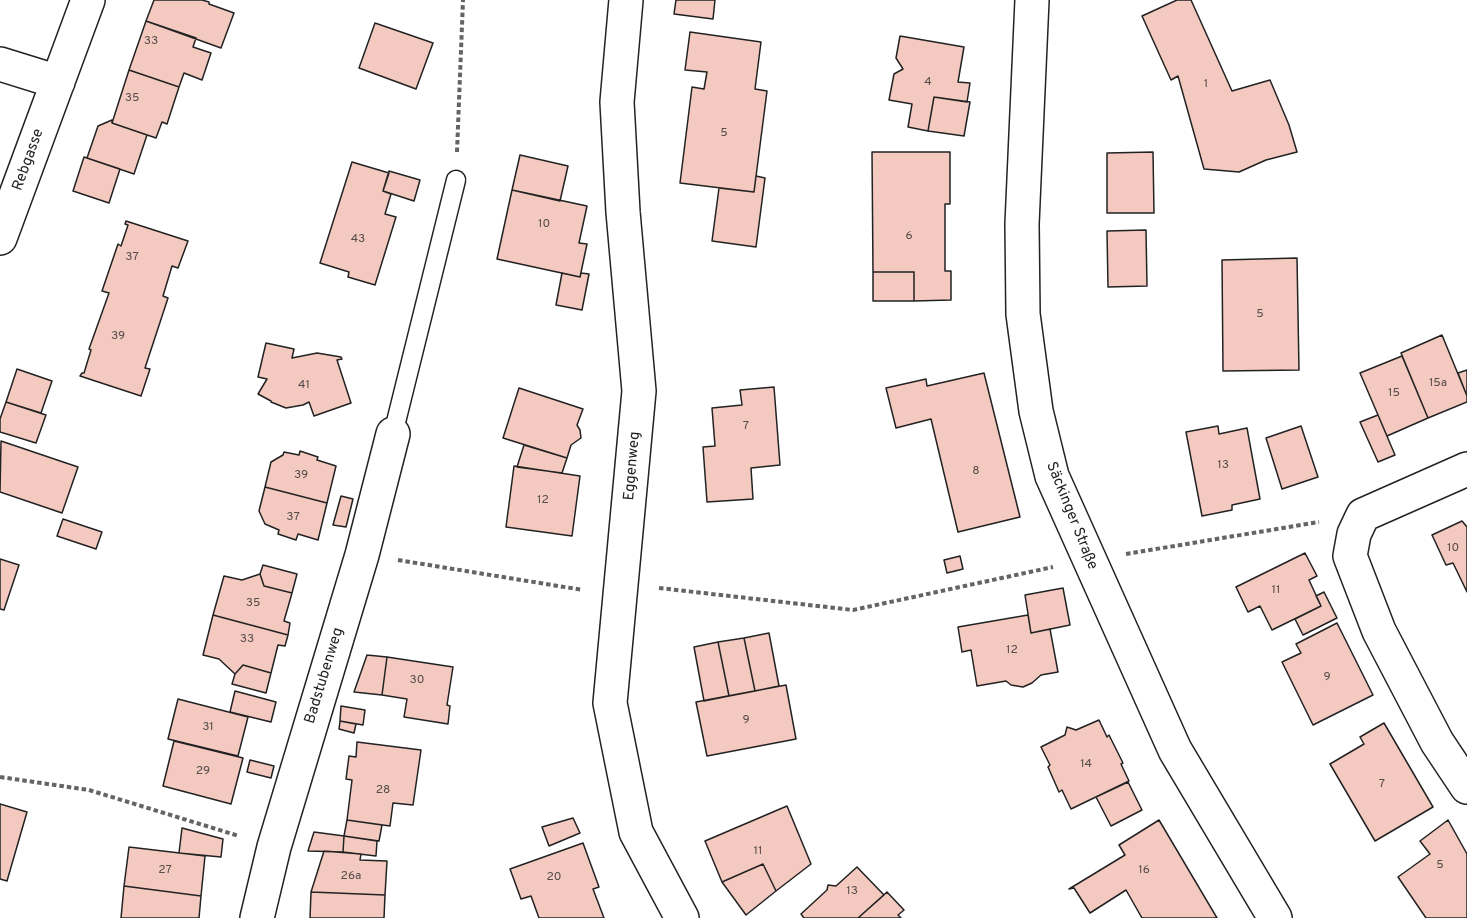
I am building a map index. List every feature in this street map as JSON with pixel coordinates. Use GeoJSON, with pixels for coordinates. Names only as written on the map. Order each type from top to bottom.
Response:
{"type":"FeatureCollection","features":[{"type":"Feature","properties":{"kind":"street","name":"Rebgasse"},"geometry":{"type":"LineString","coordinates":[[0,238],[88,0]]}},
{"type":"Feature","properties":{"kind":"street","name":"Eggenweg"},"geometry":{"type":"LineString","coordinates":[[626,0],[617,102],[623,212],[639,391],[610,703],[636,831],[682,918]]}},
{"type":"Feature","properties":{"kind":"street","name":"Säckinger Straße"},"geometry":{"type":"LineString","coordinates":[[1032,0],[1022,224],[1023,314],[1036,411],[1052,476],[1175,750],[1275,918]]}},
{"type":"Feature","properties":{"kind":"street"},"geometry":{"type":"LineString","coordinates":[[0,64],[58,82]]}},
{"type":"Feature","properties":{"kind":"street","name":"Badstubenweg"},"geometry":{"type":"LineString","coordinates":[[257,918],[274,847],[362,555],[393,434]]}},
{"type":"Feature","properties":{"kind":"street"},"geometry":{"type":"LineString","coordinates":[[1467,469],[1363,515],[1354,534],[1350,556],[1379,631],[1437,742],[1467,787]]}},
{"type":"Feature","properties":{"kind":"lane"},"geometry":{"type":"LineString","coordinates":[[393,434],[456,180]]}},
{"type":"Feature","properties":{"kind":"path"},"geometry":{"type":"LineString","coordinates":[[456,180],[463,0]]}},
{"type":"Feature","properties":{"kind":"path"},"geometry":{"type":"LineString","coordinates":[[362,555],[621,590],[853,610],[1089,560],[1363,515]]}},
{"type":"Feature","properties":{"kind":"path"},"geometry":{"type":"LineString","coordinates":[[0,777],[90,790],[274,847]]}},
{"type":"Feature","properties":{"kind":"building"},"geometry":{"type":"Polygon","coordinates":[[[154,0],[202,0],[234,13],[221,48],[146,21],[154,0]]]}},
{"type":"Feature","properties":{"kind":"building"},"geometry":{"type":"Polygon","coordinates":[[[676,0],[715,0],[713,19],[674,14],[676,0]]]}},
{"type":"Feature","properties":{"kind":"building"},"geometry":{"type":"Polygon","coordinates":[[[1177,0],[1191,0],[1232,91],[1270,80],[1289,125],[1297,152],[1266,160],[1239,172],[1204,169],[1178,76],[1171,80],[1142,16],[1177,0]]]}},
{"type":"Feature","properties":{"kind":"building"},"geometry":{"type":"Polygon","coordinates":[[[146,21],[196,38],[193,47],[211,53],[202,80],[184,73],[179,87],[129,70],[146,21]]]}},
{"type":"Feature","properties":{"kind":"building"},"geometry":{"type":"Polygon","coordinates":[[[375,23],[433,43],[416,89],[359,68],[375,23]]]}},
{"type":"Feature","properties":{"kind":"building"},"geometry":{"type":"Polygon","coordinates":[[[690,32],[761,42],[755,89],[767,91],[754,192],[680,183],[692,87],[704,89],[707,72],[685,70],[690,32]]]}},
{"type":"Feature","properties":{"kind":"building"},"geometry":{"type":"Polygon","coordinates":[[[900,36],[964,47],[958,82],[970,83],[967,102],[934,97],[928,131],[908,127],[912,104],[889,100],[894,74],[903,69],[896,58],[900,36]]]}},
{"type":"Feature","properties":{"kind":"building"},"geometry":{"type":"Polygon","coordinates":[[[129,70],[179,87],[167,124],[162,122],[156,138],[112,123],[129,70]]]}},
{"type":"Feature","properties":{"kind":"building"},"geometry":{"type":"Polygon","coordinates":[[[934,97],[970,102],[964,136],[928,131],[934,97]]]}},
{"type":"Feature","properties":{"kind":"building"},"geometry":{"type":"Polygon","coordinates":[[[112,120],[112,123],[147,135],[134,174],[87,158],[98,126],[112,120]]]}},
{"type":"Feature","properties":{"kind":"building"},"geometry":{"type":"Polygon","coordinates":[[[872,152],[950,152],[950,204],[945,204],[945,271],[951,271],[951,300],[914,301],[914,272],[873,272],[872,152]]]}},
{"type":"Feature","properties":{"kind":"building"},"geometry":{"type":"Polygon","coordinates":[[[1153,152],[1154,213],[1107,213],[1107,153],[1153,152]]]}},
{"type":"Feature","properties":{"kind":"building"},"geometry":{"type":"Polygon","coordinates":[[[520,155],[568,166],[560,201],[512,190],[520,155]]]}},
{"type":"Feature","properties":{"kind":"building"},"geometry":{"type":"Polygon","coordinates":[[[84,157],[120,169],[109,203],[73,191],[84,157]]]}},
{"type":"Feature","properties":{"kind":"building"},"geometry":{"type":"Polygon","coordinates":[[[352,162],[389,173],[383,191],[391,194],[385,214],[396,217],[375,285],[348,277],[349,272],[320,263],[352,162]]]}},
{"type":"Feature","properties":{"kind":"building"},"geometry":{"type":"Polygon","coordinates":[[[389,171],[420,180],[414,201],[383,191],[389,171]]]}},
{"type":"Feature","properties":{"kind":"building"},"geometry":{"type":"Polygon","coordinates":[[[756,176],[765,178],[756,247],[712,241],[719,188],[754,192],[756,176]]]}},
{"type":"Feature","properties":{"kind":"building"},"geometry":{"type":"Polygon","coordinates":[[[512,190],[587,206],[579,243],[587,244],[580,277],[497,259],[512,190]]]}},
{"type":"Feature","properties":{"kind":"building"},"geometry":{"type":"Polygon","coordinates":[[[126,221],[188,241],[178,268],[172,266],[163,296],[168,298],[145,368],[150,369],[141,396],[80,376],[84,373],[91,350],[89,349],[109,293],[102,291],[118,244],[121,246],[128,225],[125,224],[126,221]]]}},
{"type":"Feature","properties":{"kind":"building"},"geometry":{"type":"Polygon","coordinates":[[[1146,230],[1147,286],[1108,287],[1107,231],[1146,230]]]}},
{"type":"Feature","properties":{"kind":"building"},"geometry":{"type":"Polygon","coordinates":[[[1297,258],[1299,370],[1223,371],[1222,260],[1297,258]]]}},
{"type":"Feature","properties":{"kind":"building"},"geometry":{"type":"Polygon","coordinates":[[[873,272],[914,272],[914,301],[873,301],[873,272]]]}},
{"type":"Feature","properties":{"kind":"building"},"geometry":{"type":"Polygon","coordinates":[[[562,273],[580,277],[581,273],[589,274],[582,310],[556,305],[562,273]]]}},
{"type":"Feature","properties":{"kind":"building"},"geometry":{"type":"Polygon","coordinates":[[[1442,335],[1467,396],[1467,402],[1428,418],[1401,353],[1442,335]]]}},
{"type":"Feature","properties":{"kind":"building"},"geometry":{"type":"Polygon","coordinates":[[[266,343],[294,349],[292,358],[317,353],[341,357],[342,359],[337,360],[351,403],[314,416],[309,402],[286,408],[258,394],[267,379],[258,377],[266,343]]]}},
{"type":"Feature","properties":{"kind":"building"},"geometry":{"type":"Polygon","coordinates":[[[1402,356],[1428,418],[1387,436],[1360,373],[1402,356]]]}},
{"type":"Feature","properties":{"kind":"building"},"geometry":{"type":"Polygon","coordinates":[[[17,369],[52,381],[41,413],[6,402],[17,369]]]}},
{"type":"Feature","properties":{"kind":"building"},"geometry":{"type":"Polygon","coordinates":[[[1467,370],[1467,396],[1458,373],[1467,370]]]}},
{"type":"Feature","properties":{"kind":"building"},"geometry":{"type":"Polygon","coordinates":[[[984,373],[1020,517],[958,532],[931,419],[896,428],[886,388],[926,379],[927,386],[984,373]]]}},
{"type":"Feature","properties":{"kind":"building"},"geometry":{"type":"Polygon","coordinates":[[[774,387],[780,465],[751,468],[753,499],[707,502],[703,447],[715,446],[712,408],[742,405],[740,390],[774,387]]]}},
{"type":"Feature","properties":{"kind":"building"},"geometry":{"type":"Polygon","coordinates":[[[519,388],[583,409],[577,425],[581,438],[571,445],[567,458],[503,438],[519,388]]]}},
{"type":"Feature","properties":{"kind":"building"},"geometry":{"type":"Polygon","coordinates":[[[6,402],[46,415],[36,443],[0,432],[0,419],[6,402]]]}},
{"type":"Feature","properties":{"kind":"building"},"geometry":{"type":"Polygon","coordinates":[[[1378,415],[1395,455],[1378,462],[1360,422],[1378,415]]]}},
{"type":"Feature","properties":{"kind":"building"},"geometry":{"type":"Polygon","coordinates":[[[1218,426],[1219,434],[1247,428],[1260,499],[1232,505],[1232,510],[1202,516],[1186,432],[1218,426]]]}},
{"type":"Feature","properties":{"kind":"building"},"geometry":{"type":"Polygon","coordinates":[[[1301,426],[1318,477],[1282,489],[1266,438],[1301,426]]]}},
{"type":"Feature","properties":{"kind":"building"},"geometry":{"type":"Polygon","coordinates":[[[1,441],[78,467],[62,513],[0,492],[1,441]]]}},
{"type":"Feature","properties":{"kind":"building"},"geometry":{"type":"Polygon","coordinates":[[[524,445],[567,458],[562,473],[517,467],[524,445]]]}},
{"type":"Feature","properties":{"kind":"building"},"geometry":{"type":"Polygon","coordinates":[[[300,451],[336,466],[327,503],[265,487],[271,462],[284,452],[299,455],[300,451]]]}},
{"type":"Feature","properties":{"kind":"building"},"geometry":{"type":"Polygon","coordinates":[[[514,466],[580,476],[572,536],[506,527],[514,466]]]}},
{"type":"Feature","properties":{"kind":"building"},"geometry":{"type":"Polygon","coordinates":[[[265,487],[327,503],[318,540],[298,534],[296,540],[278,534],[279,530],[265,524],[259,511],[265,487]]]}},
{"type":"Feature","properties":{"kind":"building"},"geometry":{"type":"Polygon","coordinates":[[[341,496],[353,499],[346,527],[333,525],[341,496]]]}},
{"type":"Feature","properties":{"kind":"building"},"geometry":{"type":"Polygon","coordinates":[[[63,519],[102,532],[96,549],[57,536],[63,519]]]}},
{"type":"Feature","properties":{"kind":"building"},"geometry":{"type":"Polygon","coordinates":[[[1462,521],[1467,527],[1467,592],[1453,563],[1446,565],[1432,535],[1462,521]]]}},
{"type":"Feature","properties":{"kind":"building"},"geometry":{"type":"Polygon","coordinates":[[[1305,553],[1317,576],[1309,580],[1321,606],[1272,630],[1260,606],[1248,612],[1236,587],[1305,553]]]}},
{"type":"Feature","properties":{"kind":"building"},"geometry":{"type":"Polygon","coordinates":[[[960,556],[963,569],[947,573],[944,560],[960,556]]]}},
{"type":"Feature","properties":{"kind":"building"},"geometry":{"type":"Polygon","coordinates":[[[0,559],[19,565],[4,610],[0,609],[0,559]]]}},
{"type":"Feature","properties":{"kind":"building"},"geometry":{"type":"Polygon","coordinates":[[[263,565],[297,574],[292,593],[264,586],[260,574],[263,565]]]}},
{"type":"Feature","properties":{"kind":"building"},"geometry":{"type":"Polygon","coordinates":[[[260,574],[264,586],[292,593],[284,621],[290,623],[288,635],[213,615],[224,576],[242,580],[260,574]]]}},
{"type":"Feature","properties":{"kind":"building"},"geometry":{"type":"Polygon","coordinates":[[[1063,588],[1070,625],[1031,633],[1025,595],[1063,588]]]}},
{"type":"Feature","properties":{"kind":"building"},"geometry":{"type":"Polygon","coordinates":[[[1324,592],[1337,618],[1303,635],[1295,619],[1321,606],[1316,596],[1324,592]]]}},
{"type":"Feature","properties":{"kind":"building"},"geometry":{"type":"Polygon","coordinates":[[[213,615],[288,635],[285,646],[278,645],[271,673],[243,665],[235,674],[219,659],[203,655],[213,615]]]}},
{"type":"Feature","properties":{"kind":"building"},"geometry":{"type":"Polygon","coordinates":[[[1028,615],[1031,633],[1050,629],[1058,672],[1041,675],[1023,687],[1011,685],[1006,681],[977,686],[971,650],[962,652],[958,627],[1028,615]]]}},
{"type":"Feature","properties":{"kind":"building"},"geometry":{"type":"Polygon","coordinates":[[[1337,623],[1373,695],[1313,725],[1282,662],[1301,653],[1296,644],[1337,623]]]}},
{"type":"Feature","properties":{"kind":"building"},"geometry":{"type":"Polygon","coordinates":[[[769,633],[779,686],[755,691],[744,638],[769,633]]]}},
{"type":"Feature","properties":{"kind":"building"},"geometry":{"type":"Polygon","coordinates":[[[744,638],[755,691],[729,696],[718,642],[744,638]]]}},
{"type":"Feature","properties":{"kind":"building"},"geometry":{"type":"Polygon","coordinates":[[[718,642],[729,696],[704,701],[694,647],[718,642]]]}},
{"type":"Feature","properties":{"kind":"building"},"geometry":{"type":"Polygon","coordinates":[[[367,655],[387,657],[382,695],[354,692],[367,655]]]}},
{"type":"Feature","properties":{"kind":"building"},"geometry":{"type":"Polygon","coordinates":[[[387,657],[453,667],[447,705],[450,706],[448,724],[404,717],[407,699],[382,695],[387,657]]]}},
{"type":"Feature","properties":{"kind":"building"},"geometry":{"type":"Polygon","coordinates":[[[243,665],[271,673],[266,693],[232,684],[235,674],[243,665]]]}},
{"type":"Feature","properties":{"kind":"building"},"geometry":{"type":"Polygon","coordinates":[[[786,685],[796,739],[707,756],[696,702],[786,685]]]}},
{"type":"Feature","properties":{"kind":"building"},"geometry":{"type":"Polygon","coordinates":[[[235,691],[276,702],[271,722],[230,712],[235,691]]]}},
{"type":"Feature","properties":{"kind":"building"},"geometry":{"type":"Polygon","coordinates":[[[178,699],[248,717],[238,756],[168,739],[178,699]]]}},
{"type":"Feature","properties":{"kind":"building"},"geometry":{"type":"Polygon","coordinates":[[[341,706],[365,710],[363,725],[340,721],[341,706]]]}},
{"type":"Feature","properties":{"kind":"building"},"geometry":{"type":"Polygon","coordinates":[[[1099,720],[1123,763],[1121,764],[1129,781],[1071,809],[1062,790],[1059,792],[1041,747],[1065,735],[1067,727],[1076,730],[1099,720]]]}},
{"type":"Feature","properties":{"kind":"building"},"geometry":{"type":"Polygon","coordinates":[[[340,721],[356,724],[354,733],[339,729],[340,721]]]}},
{"type":"Feature","properties":{"kind":"building"},"geometry":{"type":"Polygon","coordinates":[[[1384,723],[1433,807],[1375,841],[1330,764],[1364,744],[1360,737],[1384,723]]]}},
{"type":"Feature","properties":{"kind":"building"},"geometry":{"type":"Polygon","coordinates":[[[174,741],[243,758],[231,804],[163,786],[174,741]]]}},
{"type":"Feature","properties":{"kind":"building"},"geometry":{"type":"Polygon","coordinates":[[[357,742],[421,750],[413,805],[393,803],[390,826],[347,820],[352,780],[346,779],[349,756],[356,757],[357,742]]]}},
{"type":"Feature","properties":{"kind":"building"},"geometry":{"type":"Polygon","coordinates":[[[250,760],[274,766],[271,778],[247,772],[250,760]]]}},
{"type":"Feature","properties":{"kind":"building"},"geometry":{"type":"Polygon","coordinates":[[[1128,782],[1142,810],[1111,826],[1096,797],[1128,782]]]}},
{"type":"Feature","properties":{"kind":"building"},"geometry":{"type":"Polygon","coordinates":[[[0,804],[27,812],[7,881],[0,879],[0,804]]]}},
{"type":"Feature","properties":{"kind":"building"},"geometry":{"type":"Polygon","coordinates":[[[787,806],[811,864],[776,891],[763,864],[722,882],[705,841],[787,806]]]}},
{"type":"Feature","properties":{"kind":"building"},"geometry":{"type":"Polygon","coordinates":[[[573,818],[580,833],[549,846],[542,827],[573,818]]]}},
{"type":"Feature","properties":{"kind":"building"},"geometry":{"type":"Polygon","coordinates":[[[347,820],[382,825],[379,841],[344,836],[347,820]]]}},
{"type":"Feature","properties":{"kind":"building"},"geometry":{"type":"Polygon","coordinates":[[[1159,820],[1217,918],[1142,918],[1126,890],[1090,913],[1074,888],[1069,889],[1125,855],[1119,845],[1159,820]]]}},
{"type":"Feature","properties":{"kind":"building"},"geometry":{"type":"Polygon","coordinates":[[[1448,820],[1467,854],[1467,918],[1426,918],[1398,877],[1430,854],[1420,841],[1448,820]]]}},
{"type":"Feature","properties":{"kind":"building"},"geometry":{"type":"Polygon","coordinates":[[[182,828],[223,839],[221,857],[179,853],[182,828]]]}},
{"type":"Feature","properties":{"kind":"building"},"geometry":{"type":"Polygon","coordinates":[[[314,832],[344,836],[343,852],[308,851],[314,832]]]}},
{"type":"Feature","properties":{"kind":"building"},"geometry":{"type":"Polygon","coordinates":[[[344,836],[377,841],[376,856],[343,852],[344,836]]]}},
{"type":"Feature","properties":{"kind":"building"},"geometry":{"type":"Polygon","coordinates":[[[583,843],[599,887],[593,889],[604,918],[539,918],[531,896],[521,899],[510,869],[583,843]]]}},
{"type":"Feature","properties":{"kind":"building"},"geometry":{"type":"Polygon","coordinates":[[[129,847],[205,856],[201,896],[124,886],[129,847]]]}},
{"type":"Feature","properties":{"kind":"building"},"geometry":{"type":"Polygon","coordinates":[[[324,851],[361,854],[360,860],[387,861],[385,895],[311,892],[324,851]]]}},
{"type":"Feature","properties":{"kind":"building"},"geometry":{"type":"Polygon","coordinates":[[[763,864],[776,891],[746,915],[722,882],[763,864]]]}},
{"type":"Feature","properties":{"kind":"building"},"geometry":{"type":"Polygon","coordinates":[[[857,867],[884,895],[858,918],[804,918],[801,914],[827,890],[828,885],[836,886],[857,867]]]}},
{"type":"Feature","properties":{"kind":"building"},"geometry":{"type":"Polygon","coordinates":[[[124,886],[201,896],[199,918],[121,918],[124,886]]]}},
{"type":"Feature","properties":{"kind":"building"},"geometry":{"type":"Polygon","coordinates":[[[311,892],[385,895],[384,918],[310,918],[311,892]]]}},
{"type":"Feature","properties":{"kind":"building"},"geometry":{"type":"Polygon","coordinates":[[[887,892],[904,910],[898,915],[901,918],[858,918],[887,892]]]}}]}
